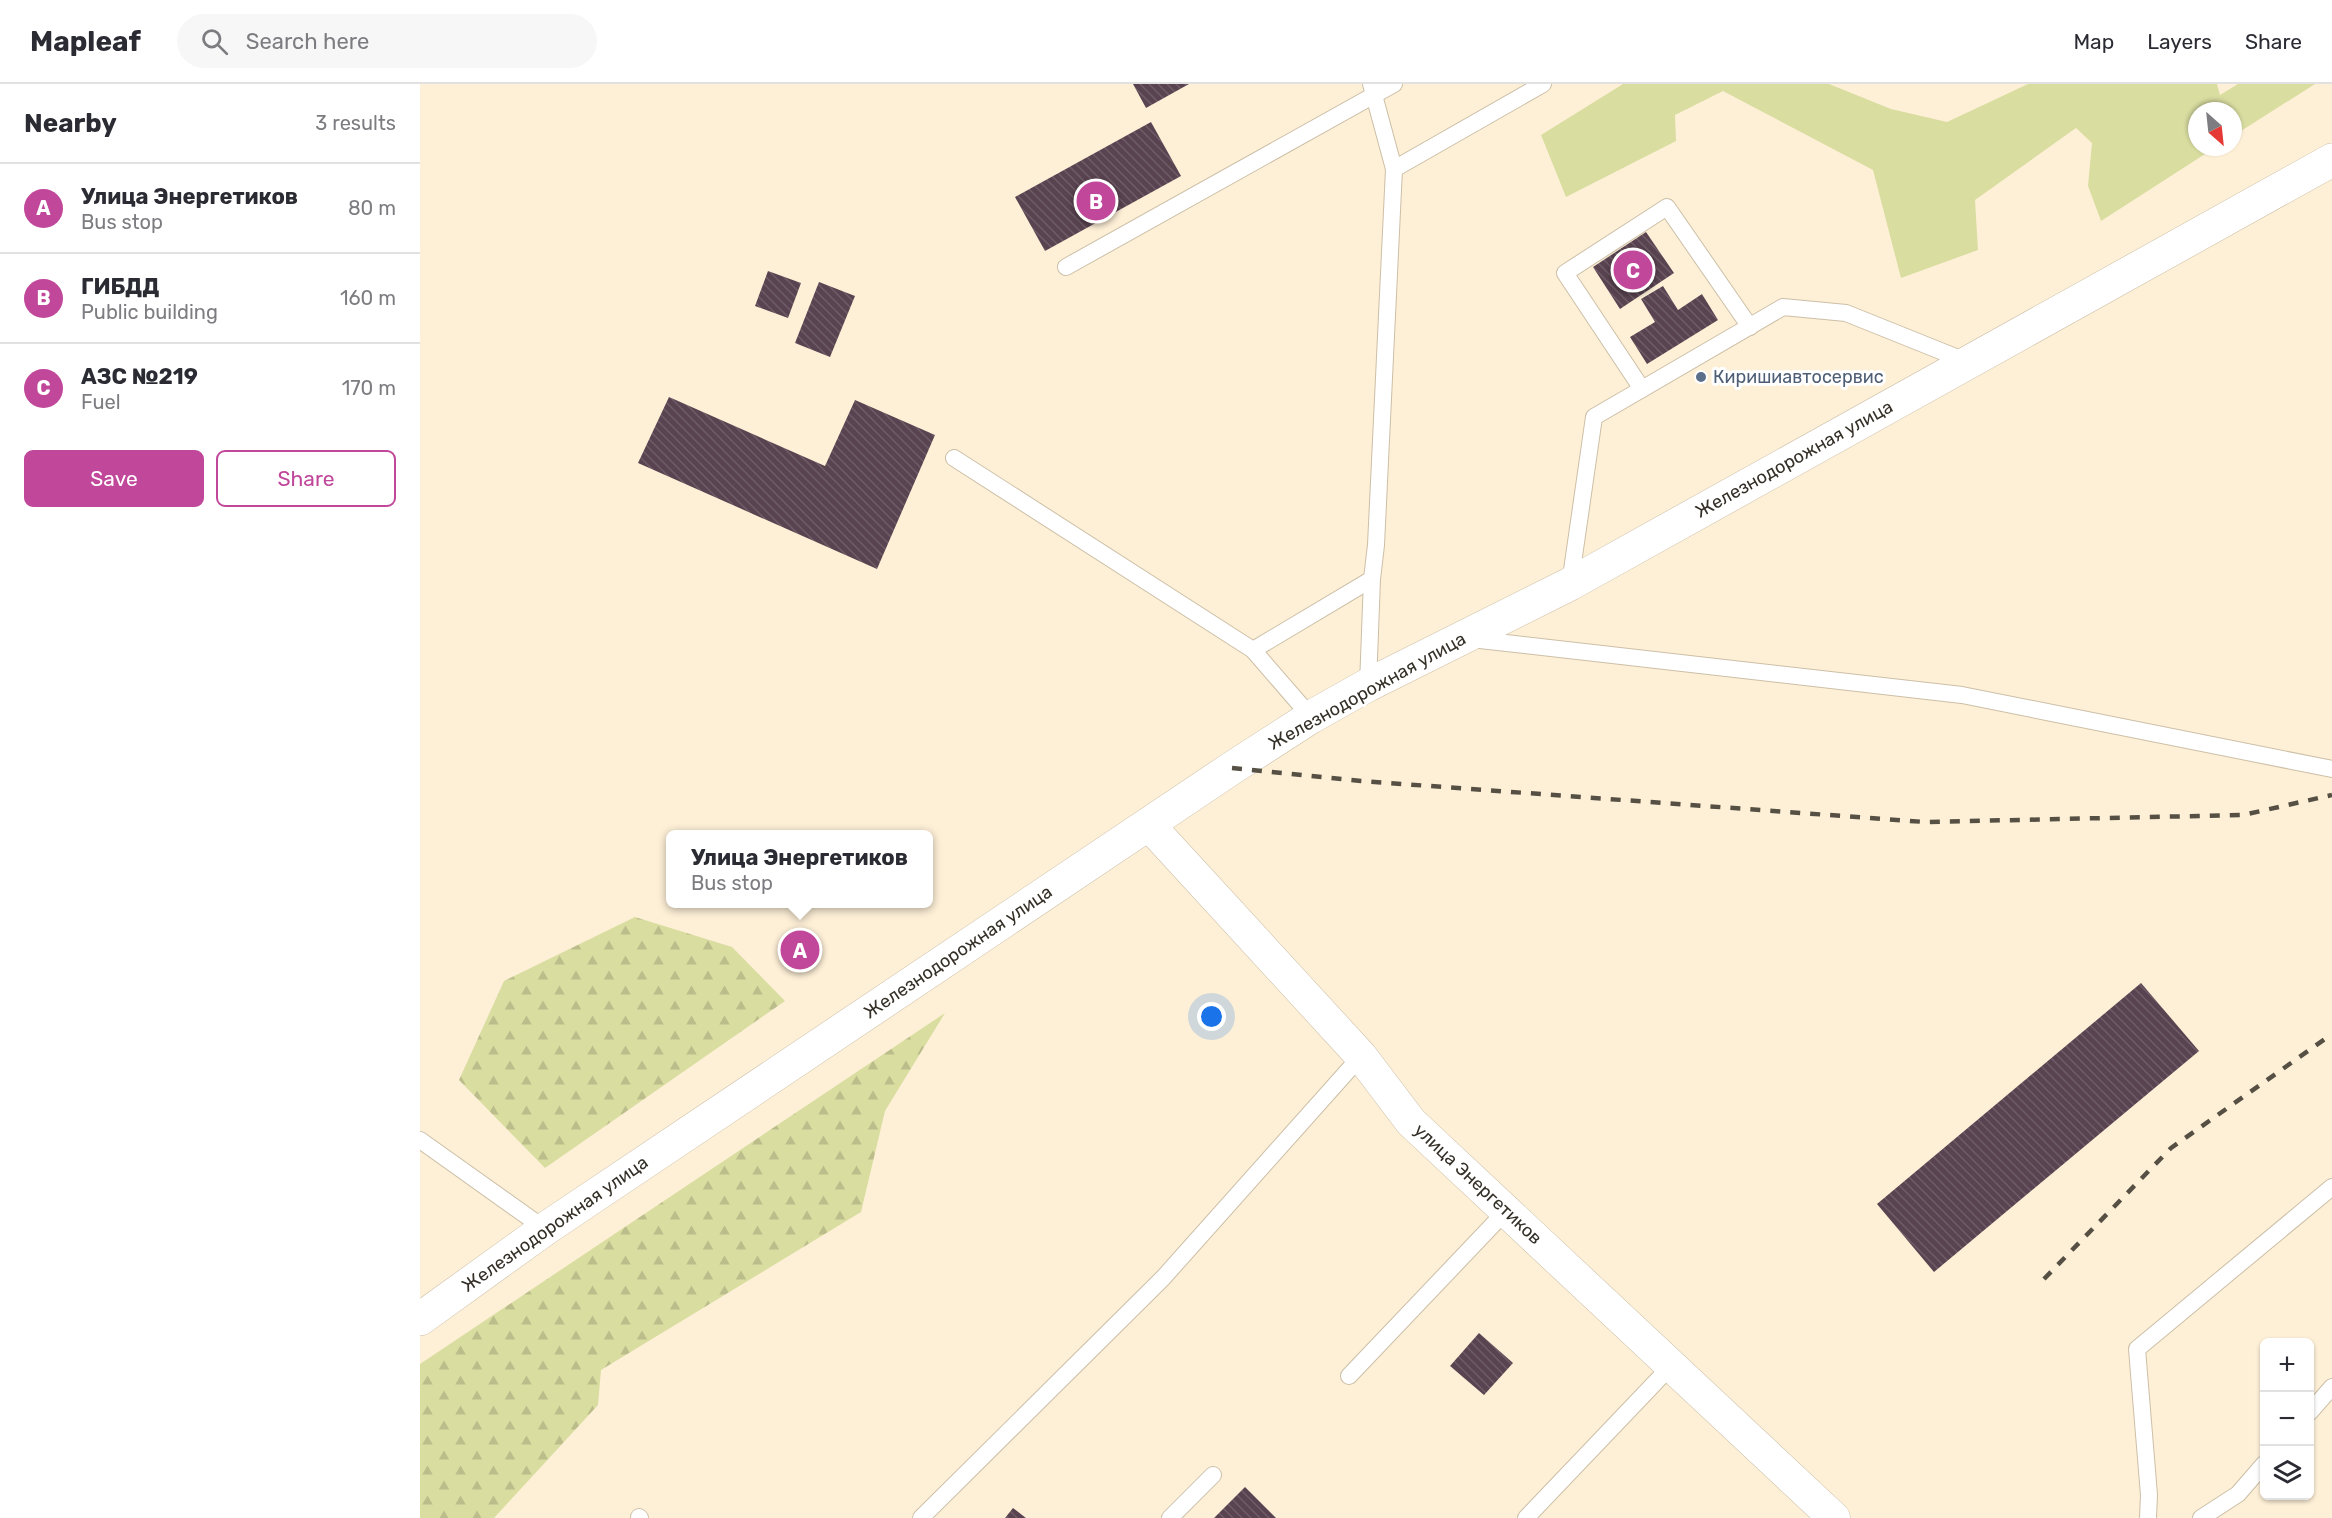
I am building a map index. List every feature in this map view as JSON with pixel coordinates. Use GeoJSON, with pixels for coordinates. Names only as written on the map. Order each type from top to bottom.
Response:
{"type":"FeatureCollection","features":[{"type":"Feature","properties":{"kind":"street","name":"Железнодорожная улица"},"geometry":{"type":"LineString","coordinates":[[420,1319],[545,1229],[1311,717],[1368,685],[1570,584],[2332,160]]}},
{"type":"Feature","properties":{"kind":"street","name":"улица Энергетиков"},"geometry":{"type":"LineString","coordinates":[[1149,825],[1360,1056],[1410,1122],[1834,1518]]}},
{"type":"Feature","properties":{"kind":"lane"},"geometry":{"type":"LineString","coordinates":[[1066,267],[1372,89],[1394,84]]}},
{"type":"Feature","properties":{"kind":"lane"},"geometry":{"type":"LineString","coordinates":[[1394,169],[1543,84]]}},
{"type":"Feature","properties":{"kind":"lane"},"geometry":{"type":"LineString","coordinates":[[1368,685],[1394,169],[1372,89]]}},
{"type":"Feature","properties":{"kind":"lane"},"geometry":{"type":"LineString","coordinates":[[1642,389],[1565,273],[1667,207],[1750,327]]}},
{"type":"Feature","properties":{"kind":"lane"},"geometry":{"type":"LineString","coordinates":[[1570,584],[1594,417],[1783,307],[1846,313],[1969,362]]}},
{"type":"Feature","properties":{"kind":"lane"},"geometry":{"type":"LineString","coordinates":[[954,458],[1253,650],[1311,717]]}},
{"type":"Feature","properties":{"kind":"lane"},"geometry":{"type":"LineString","coordinates":[[1253,650],[1372,579]]}},
{"type":"Feature","properties":{"kind":"lane"},"geometry":{"type":"LineString","coordinates":[[1461,638],[1962,695],[2332,769]]}},
{"type":"Feature","properties":{"kind":"lane"},"geometry":{"type":"LineString","coordinates":[[921,1518],[1163,1278],[1360,1056]]}},
{"type":"Feature","properties":{"kind":"lane"},"geometry":{"type":"LineString","coordinates":[[420,1140],[545,1229]]}},
{"type":"Feature","properties":{"kind":"lane"},"geometry":{"type":"LineString","coordinates":[[2148,1518],[2149,1495],[2137,1349],[2332,1187]]}},
{"type":"Feature","properties":{"kind":"lane"},"geometry":{"type":"LineString","coordinates":[[1349,1376],[1506,1211]]}},
{"type":"Feature","properties":{"kind":"lane"},"geometry":{"type":"LineString","coordinates":[[1526,1518],[1671,1366]]}},
{"type":"Feature","properties":{"kind":"lane"},"geometry":{"type":"LineString","coordinates":[[2314,1407],[2332,1387]]}},
{"type":"Feature","properties":{"kind":"lane"},"geometry":{"type":"LineString","coordinates":[[2201,1518],[2238,1494],[2260,1470]]}},
{"type":"Feature","properties":{"kind":"lane"},"geometry":{"type":"LineString","coordinates":[[1170,1518],[1213,1475]]}},
{"type":"Feature","properties":{"kind":"green space"},"geometry":{"type":"Polygon","coordinates":[[[1623,84],[1829,84],[1891,109],[1947,122],[2028,84],[2217,84],[2220,95],[2238,84],[2315,84],[2242,130],[2242,102],[2188,102],[2188,156],[2202,156],[2101,221],[2088,186],[2092,143],[2076,128],[1975,200],[1978,250],[1901,278],[1873,170],[1723,91],[1675,115],[1676,141],[1566,197],[1541,135],[1623,84]]]}},
{"type":"Feature","properties":{"kind":"green space"},"geometry":{"type":"Polygon","coordinates":[[[635,917],[732,947],[785,1001],[545,1168],[459,1080],[504,981],[635,917]]]}},
{"type":"Feature","properties":{"kind":"green space"},"geometry":{"type":"Polygon","coordinates":[[[945,1013],[885,1111],[861,1212],[601,1370],[598,1405],[494,1518],[420,1518],[420,1364],[945,1013]]]}},
{"type":"Feature","properties":{"kind":"building"},"geometry":{"type":"Polygon","coordinates":[[[1133,84],[1189,84],[1146,108],[1133,84]]]}},
{"type":"Feature","properties":{"kind":"building"},"geometry":{"type":"Polygon","coordinates":[[[1151,122],[1181,176],[1045,251],[1015,197],[1151,122]]]}},
{"type":"Feature","properties":{"kind":"building"},"geometry":{"type":"Polygon","coordinates":[[[1646,232],[1674,273],[1620,309],[1593,267],[1646,232]]]}},
{"type":"Feature","properties":{"kind":"building"},"geometry":{"type":"Polygon","coordinates":[[[768,271],[801,283],[788,318],[755,306],[768,271]]]}},
{"type":"Feature","properties":{"kind":"building"},"geometry":{"type":"Polygon","coordinates":[[[819,282],[855,296],[830,357],[795,343],[819,282]]]}},
{"type":"Feature","properties":{"kind":"building"},"geometry":{"type":"Polygon","coordinates":[[[1663,286],[1678,310],[1702,294],[1718,320],[1647,364],[1630,337],[1655,322],[1641,299],[1663,286]]]}},
{"type":"Feature","properties":{"kind":"building"},"geometry":{"type":"Polygon","coordinates":[[[669,397],[825,466],[855,400],[935,435],[877,569],[638,463],[669,397]]]}},
{"type":"Feature","properties":{"kind":"building"},"geometry":{"type":"Polygon","coordinates":[[[2141,983],[2199,1051],[1934,1272],[1877,1204],[2141,983]]]}},
{"type":"Feature","properties":{"kind":"building"},"geometry":{"type":"Polygon","coordinates":[[[1479,1333],[1513,1363],[1484,1395],[1450,1366],[1479,1333]]]}},
{"type":"Feature","properties":{"kind":"building"},"geometry":{"type":"Polygon","coordinates":[[[1245,1487],[1276,1518],[1214,1518],[1245,1487]]]}},
{"type":"Feature","properties":{"kind":"building"},"geometry":{"type":"Polygon","coordinates":[[[1013,1508],[1026,1518],[1005,1518],[1013,1508]]]}},
{"type":"Feature","properties":{"kind":"railway"},"geometry":{"type":"LineString","coordinates":[[1232,768],[1361,781],[1925,822],[2243,815],[2332,795]]}},
{"type":"Feature","properties":{"kind":"railway"},"geometry":{"type":"LineString","coordinates":[[2044,1279],[2171,1148],[2332,1034]]}},
{"type":"Feature","properties":{"kind":"place","name":"ГИБДД"},"geometry":{"type":"Point","coordinates":[1096,201]}},
{"type":"Feature","properties":{"kind":"place","name":"АЗС №219"},"geometry":{"type":"Point","coordinates":[1633,270]}},
{"type":"Feature","properties":{"kind":"place","name":"Киришиавтосервис"},"geometry":{"type":"Point","coordinates":[1701,377]}},
{"type":"Feature","properties":{"kind":"place","name":"Улица Энергетиков"},"geometry":{"type":"Point","coordinates":[800,950]}}]}
